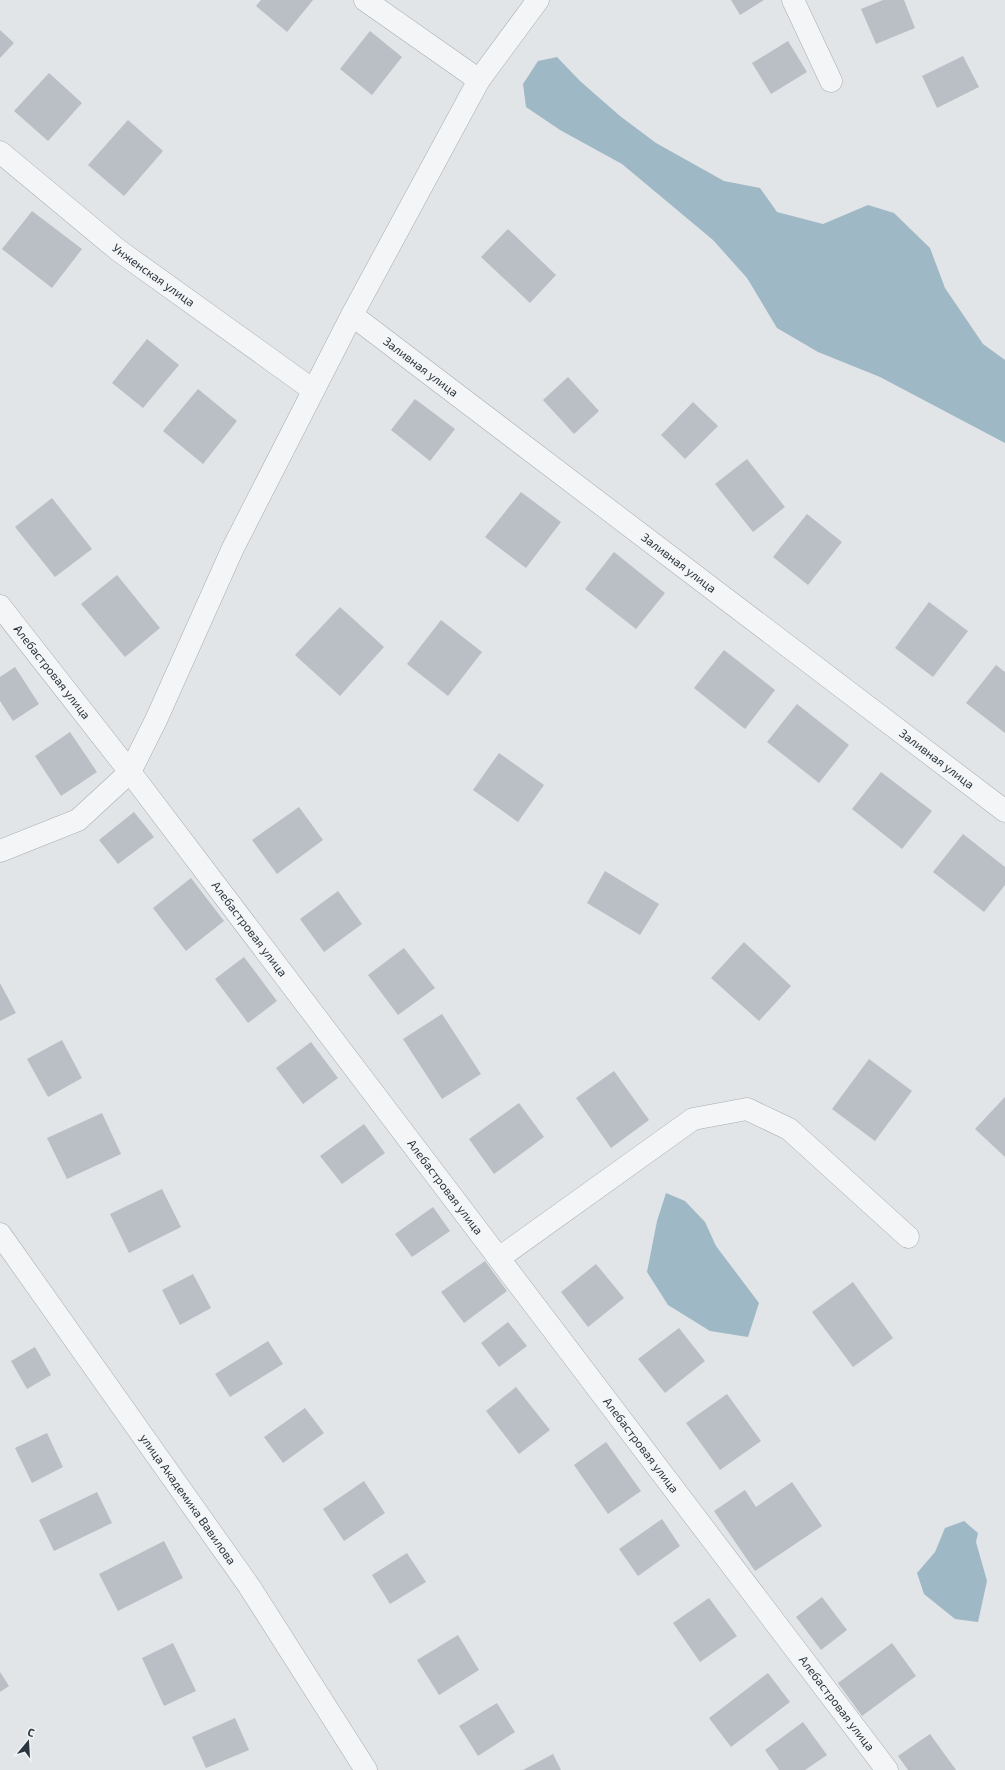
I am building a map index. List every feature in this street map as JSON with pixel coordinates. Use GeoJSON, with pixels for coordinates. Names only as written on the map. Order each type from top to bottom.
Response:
{"type":"FeatureCollection","features":[{"type":"Feature","properties":{"kind":"street"},"geometry":{"type":"LineString","coordinates":[[365,0],[479,80]]}},
{"type":"Feature","properties":{"kind":"street"},"geometry":{"type":"LineString","coordinates":[[0,852],[78,820],[130,772],[156,720],[234,548],[352,315],[479,80],[538,0]]}},
{"type":"Feature","properties":{"kind":"street"},"geometry":{"type":"LineString","coordinates":[[793,0],[832,81]]}},
{"type":"Feature","properties":{"kind":"street","name":"Унженская улица"},"geometry":{"type":"LineString","coordinates":[[0,152],[118,250],[313,390]]}},
{"type":"Feature","properties":{"kind":"street","name":"Заливная улица"},"geometry":{"type":"LineString","coordinates":[[352,315],[1005,811]]}},
{"type":"Feature","properties":{"kind":"street","name":"Алебастровая улица"},"geometry":{"type":"LineString","coordinates":[[0,606],[130,772],[887,1770]]}},
{"type":"Feature","properties":{"kind":"street"},"geometry":{"type":"LineString","coordinates":[[499,1258],[693,1119],[747,1109],[789,1129],[908,1237]]}},
{"type":"Feature","properties":{"kind":"street","name":"улица Академика Вавилова"},"geometry":{"type":"LineString","coordinates":[[0,1234],[249,1586],[366,1770]]}},
{"type":"Feature","properties":{"kind":"water"},"geometry":{"type":"Polygon","coordinates":[[[557,57],[580,81],[620,116],[656,143],[724,181],[760,188],[777,212],[823,224],[868,205],[894,213],[930,248],[945,288],[983,344],[1005,360],[1005,443],[880,377],[818,352],[777,328],[747,278],[713,240],[622,164],[560,130],[526,107],[523,84],[538,61],[557,57]]]}},
{"type":"Feature","properties":{"kind":"water"},"geometry":{"type":"Polygon","coordinates":[[[666,1193],[685,1201],[705,1222],[716,1246],[759,1303],[748,1337],[710,1331],[668,1305],[647,1272],[657,1221],[666,1193]]]}},
{"type":"Feature","properties":{"kind":"water"},"geometry":{"type":"Polygon","coordinates":[[[964,1521],[978,1533],[976,1542],[987,1581],[978,1622],[955,1619],[924,1594],[917,1573],[935,1552],[945,1528],[964,1521]]]}},
{"type":"Feature","properties":{"kind":"building"},"geometry":{"type":"Polygon","coordinates":[[[261,0],[313,0],[287,32],[256,6],[261,0]]]}},
{"type":"Feature","properties":{"kind":"building"},"geometry":{"type":"Polygon","coordinates":[[[731,0],[764,0],[740,15],[731,0]]]}},
{"type":"Feature","properties":{"kind":"building"},"geometry":{"type":"Polygon","coordinates":[[[883,0],[904,0],[915,28],[876,44],[861,9],[883,0]]]}},
{"type":"Feature","properties":{"kind":"building"},"geometry":{"type":"Polygon","coordinates":[[[0,30],[14,43],[0,58],[0,30]]]}},
{"type":"Feature","properties":{"kind":"building"},"geometry":{"type":"Polygon","coordinates":[[[370,31],[402,57],[372,95],[340,69],[370,31]]]}},
{"type":"Feature","properties":{"kind":"building"},"geometry":{"type":"Polygon","coordinates":[[[788,41],[807,72],[771,94],[752,63],[788,41]]]}},
{"type":"Feature","properties":{"kind":"building"},"geometry":{"type":"Polygon","coordinates":[[[963,56],[979,87],[937,108],[922,76],[963,56]]]}},
{"type":"Feature","properties":{"kind":"building"},"geometry":{"type":"Polygon","coordinates":[[[49,73],[82,103],[48,141],[14,111],[49,73]]]}},
{"type":"Feature","properties":{"kind":"building"},"geometry":{"type":"Polygon","coordinates":[[[128,120],[163,151],[124,196],[88,165],[128,120]]]}},
{"type":"Feature","properties":{"kind":"building"},"geometry":{"type":"Polygon","coordinates":[[[32,211],[82,249],[52,288],[2,249],[32,211]]]}},
{"type":"Feature","properties":{"kind":"building"},"geometry":{"type":"Polygon","coordinates":[[[508,229],[556,275],[530,303],[481,257],[508,229]]]}},
{"type":"Feature","properties":{"kind":"building"},"geometry":{"type":"Polygon","coordinates":[[[147,339],[179,365],[143,408],[112,383],[147,339]]]}},
{"type":"Feature","properties":{"kind":"building"},"geometry":{"type":"Polygon","coordinates":[[[568,377],[599,411],[574,434],[543,400],[568,377]]]}},
{"type":"Feature","properties":{"kind":"building"},"geometry":{"type":"Polygon","coordinates":[[[198,389],[237,421],[203,464],[163,431],[198,389]]]}},
{"type":"Feature","properties":{"kind":"building"},"geometry":{"type":"Polygon","coordinates":[[[415,399],[455,429],[430,461],[391,430],[415,399]]]}},
{"type":"Feature","properties":{"kind":"building"},"geometry":{"type":"Polygon","coordinates":[[[693,402],[718,426],[685,459],[661,435],[693,402]]]}},
{"type":"Feature","properties":{"kind":"building"},"geometry":{"type":"Polygon","coordinates":[[[747,459],[785,507],[753,532],[715,484],[747,459]]]}},
{"type":"Feature","properties":{"kind":"building"},"geometry":{"type":"Polygon","coordinates":[[[521,492],[561,522],[526,568],[485,537],[521,492]]]}},
{"type":"Feature","properties":{"kind":"building"},"geometry":{"type":"Polygon","coordinates":[[[52,498],[92,549],[55,577],[15,527],[52,498]]]}},
{"type":"Feature","properties":{"kind":"building"},"geometry":{"type":"Polygon","coordinates":[[[807,514],[842,542],[808,585],[773,557],[807,514]]]}},
{"type":"Feature","properties":{"kind":"building"},"geometry":{"type":"Polygon","coordinates":[[[614,552],[665,593],[636,629],[585,589],[614,552]]]}},
{"type":"Feature","properties":{"kind":"building"},"geometry":{"type":"Polygon","coordinates":[[[117,575],[160,628],[125,657],[81,604],[117,575]]]}},
{"type":"Feature","properties":{"kind":"building"},"geometry":{"type":"Polygon","coordinates":[[[929,602],[968,631],[933,677],[895,648],[929,602]]]}},
{"type":"Feature","properties":{"kind":"building"},"geometry":{"type":"Polygon","coordinates":[[[340,607],[384,647],[340,696],[295,655],[340,607]]]}},
{"type":"Feature","properties":{"kind":"building"},"geometry":{"type":"Polygon","coordinates":[[[441,620],[482,652],[448,696],[407,664],[441,620]]]}},
{"type":"Feature","properties":{"kind":"building"},"geometry":{"type":"Polygon","coordinates":[[[724,650],[775,690],[745,729],[694,688],[724,650]]]}},
{"type":"Feature","properties":{"kind":"building"},"geometry":{"type":"Polygon","coordinates":[[[996,665],[1005,672],[1005,733],[966,703],[996,665]]]}},
{"type":"Feature","properties":{"kind":"building"},"geometry":{"type":"Polygon","coordinates":[[[15,667],[39,704],[13,721],[0,701],[0,677],[15,667]]]}},
{"type":"Feature","properties":{"kind":"building"},"geometry":{"type":"Polygon","coordinates":[[[797,704],[849,745],[819,783],[767,742],[797,704]]]}},
{"type":"Feature","properties":{"kind":"building"},"geometry":{"type":"Polygon","coordinates":[[[70,732],[97,772],[61,796],[35,756],[70,732]]]}},
{"type":"Feature","properties":{"kind":"building"},"geometry":{"type":"Polygon","coordinates":[[[499,753],[544,785],[518,822],[473,790],[499,753]]]}},
{"type":"Feature","properties":{"kind":"building"},"geometry":{"type":"Polygon","coordinates":[[[881,772],[932,811],[902,849],[852,809],[881,772]]]}},
{"type":"Feature","properties":{"kind":"building"},"geometry":{"type":"Polygon","coordinates":[[[299,807],[323,840],[277,874],[252,840],[299,807]]]}},
{"type":"Feature","properties":{"kind":"building"},"geometry":{"type":"Polygon","coordinates":[[[134,812],[154,837],[118,864],[99,840],[134,812]]]}},
{"type":"Feature","properties":{"kind":"building"},"geometry":{"type":"Polygon","coordinates":[[[963,834],[1005,867],[1005,885],[984,912],[933,872],[963,834]]]}},
{"type":"Feature","properties":{"kind":"building"},"geometry":{"type":"Polygon","coordinates":[[[605,871],[659,904],[640,935],[587,903],[605,871]]]}},
{"type":"Feature","properties":{"kind":"building"},"geometry":{"type":"Polygon","coordinates":[[[191,878],[224,921],[186,951],[153,908],[191,878]]]}},
{"type":"Feature","properties":{"kind":"building"},"geometry":{"type":"Polygon","coordinates":[[[338,891],[362,924],[324,952],[300,919],[338,891]]]}},
{"type":"Feature","properties":{"kind":"building"},"geometry":{"type":"Polygon","coordinates":[[[744,942],[791,986],[759,1021],[711,978],[744,942]]]}},
{"type":"Feature","properties":{"kind":"building"},"geometry":{"type":"Polygon","coordinates":[[[404,948],[435,988],[398,1015],[368,975],[404,948]]]}},
{"type":"Feature","properties":{"kind":"building"},"geometry":{"type":"Polygon","coordinates":[[[244,957],[277,1001],[248,1023],[215,979],[244,957]]]}},
{"type":"Feature","properties":{"kind":"building"},"geometry":{"type":"Polygon","coordinates":[[[0,983],[16,1013],[0,1021],[0,983]]]}},
{"type":"Feature","properties":{"kind":"building"},"geometry":{"type":"Polygon","coordinates":[[[442,1014],[481,1074],[442,1099],[403,1039],[442,1014]]]}},
{"type":"Feature","properties":{"kind":"building"},"geometry":{"type":"Polygon","coordinates":[[[62,1040],[82,1078],[48,1097],[27,1059],[62,1040]]]}},
{"type":"Feature","properties":{"kind":"building"},"geometry":{"type":"Polygon","coordinates":[[[311,1042],[338,1078],[303,1104],[276,1068],[311,1042]]]}},
{"type":"Feature","properties":{"kind":"building"},"geometry":{"type":"Polygon","coordinates":[[[869,1059],[912,1091],[875,1141],[832,1109],[869,1059]]]}},
{"type":"Feature","properties":{"kind":"building"},"geometry":{"type":"Polygon","coordinates":[[[614,1071],[649,1120],[611,1148],[576,1098],[614,1071]]]}},
{"type":"Feature","properties":{"kind":"building"},"geometry":{"type":"Polygon","coordinates":[[[1005,1097],[1005,1157],[975,1129],[1005,1097]]]}},
{"type":"Feature","properties":{"kind":"building"},"geometry":{"type":"Polygon","coordinates":[[[519,1103],[544,1137],[494,1174],[469,1139],[519,1103]]]}},
{"type":"Feature","properties":{"kind":"building"},"geometry":{"type":"Polygon","coordinates":[[[102,1113],[121,1154],[67,1179],[47,1138],[102,1113]]]}},
{"type":"Feature","properties":{"kind":"building"},"geometry":{"type":"Polygon","coordinates":[[[364,1124],[385,1153],[342,1184],[320,1156],[364,1124]]]}},
{"type":"Feature","properties":{"kind":"building"},"geometry":{"type":"Polygon","coordinates":[[[162,1189],[181,1227],[129,1253],[110,1214],[162,1189]]]}},
{"type":"Feature","properties":{"kind":"building"},"geometry":{"type":"Polygon","coordinates":[[[433,1207],[450,1231],[412,1257],[395,1234],[433,1207]]]}},
{"type":"Feature","properties":{"kind":"building"},"geometry":{"type":"Polygon","coordinates":[[[485,1261],[507,1291],[464,1323],[441,1292],[485,1261]]]}},
{"type":"Feature","properties":{"kind":"building"},"geometry":{"type":"Polygon","coordinates":[[[596,1264],[624,1298],[588,1327],[561,1292],[596,1264]]]}},
{"type":"Feature","properties":{"kind":"building"},"geometry":{"type":"Polygon","coordinates":[[[193,1274],[211,1308],[180,1325],[162,1290],[193,1274]]]}},
{"type":"Feature","properties":{"kind":"building"},"geometry":{"type":"Polygon","coordinates":[[[853,1282],[893,1338],[853,1367],[812,1312],[853,1282]]]}},
{"type":"Feature","properties":{"kind":"building"},"geometry":{"type":"Polygon","coordinates":[[[508,1322],[527,1346],[499,1367],[481,1343],[508,1322]]]}},
{"type":"Feature","properties":{"kind":"building"},"geometry":{"type":"Polygon","coordinates":[[[679,1328],[705,1361],[665,1393],[638,1359],[679,1328]]]}},
{"type":"Feature","properties":{"kind":"building"},"geometry":{"type":"Polygon","coordinates":[[[268,1341],[283,1364],[230,1397],[215,1374],[268,1341]]]}},
{"type":"Feature","properties":{"kind":"building"},"geometry":{"type":"Polygon","coordinates":[[[35,1347],[51,1375],[27,1389],[11,1361],[35,1347]]]}},
{"type":"Feature","properties":{"kind":"building"},"geometry":{"type":"Polygon","coordinates":[[[516,1387],[550,1430],[519,1454],[486,1411],[516,1387]]]}},
{"type":"Feature","properties":{"kind":"building"},"geometry":{"type":"Polygon","coordinates":[[[727,1394],[761,1441],[720,1470],[686,1423],[727,1394]]]}},
{"type":"Feature","properties":{"kind":"building"},"geometry":{"type":"Polygon","coordinates":[[[305,1408],[324,1433],[283,1463],[264,1437],[305,1408]]]}},
{"type":"Feature","properties":{"kind":"building"},"geometry":{"type":"Polygon","coordinates":[[[47,1433],[63,1467],[32,1483],[15,1448],[47,1433]]]}},
{"type":"Feature","properties":{"kind":"building"},"geometry":{"type":"Polygon","coordinates":[[[606,1442],[641,1491],[608,1514],[574,1465],[606,1442]]]}},
{"type":"Feature","properties":{"kind":"building"},"geometry":{"type":"Polygon","coordinates":[[[364,1481],[385,1513],[344,1541],[323,1509],[364,1481]]]}},
{"type":"Feature","properties":{"kind":"building"},"geometry":{"type":"Polygon","coordinates":[[[792,1482],[822,1526],[755,1571],[714,1511],[745,1490],[756,1507],[792,1482]]]}},
{"type":"Feature","properties":{"kind":"building"},"geometry":{"type":"Polygon","coordinates":[[[97,1492],[112,1523],[54,1551],[39,1520],[97,1492]]]}},
{"type":"Feature","properties":{"kind":"building"},"geometry":{"type":"Polygon","coordinates":[[[662,1519],[680,1546],[638,1576],[619,1549],[662,1519]]]}},
{"type":"Feature","properties":{"kind":"building"},"geometry":{"type":"Polygon","coordinates":[[[164,1541],[183,1578],[118,1611],[99,1574],[164,1541]]]}},
{"type":"Feature","properties":{"kind":"building"},"geometry":{"type":"Polygon","coordinates":[[[407,1553],[426,1582],[390,1604],[372,1575],[407,1553]]]}},
{"type":"Feature","properties":{"kind":"building"},"geometry":{"type":"Polygon","coordinates":[[[822,1597],[847,1630],[821,1650],[796,1617],[822,1597]]]}},
{"type":"Feature","properties":{"kind":"building"},"geometry":{"type":"Polygon","coordinates":[[[709,1598],[737,1636],[700,1662],[673,1623],[709,1598]]]}},
{"type":"Feature","properties":{"kind":"building"},"geometry":{"type":"Polygon","coordinates":[[[458,1635],[479,1670],[439,1695],[417,1660],[458,1635]]]}},
{"type":"Feature","properties":{"kind":"building"},"geometry":{"type":"Polygon","coordinates":[[[173,1643],[196,1691],[164,1706],[142,1658],[173,1643]]]}},
{"type":"Feature","properties":{"kind":"building"},"geometry":{"type":"Polygon","coordinates":[[[892,1643],[916,1676],[862,1716],[838,1683],[892,1643]]]}},
{"type":"Feature","properties":{"kind":"building"},"geometry":{"type":"Polygon","coordinates":[[[0,1672],[9,1686],[0,1692],[0,1672]]]}},
{"type":"Feature","properties":{"kind":"building"},"geometry":{"type":"Polygon","coordinates":[[[768,1673],[790,1702],[731,1747],[709,1718],[768,1673]]]}},
{"type":"Feature","properties":{"kind":"building"},"geometry":{"type":"Polygon","coordinates":[[[497,1703],[515,1732],[478,1756],[459,1726],[497,1703]]]}},
{"type":"Feature","properties":{"kind":"building"},"geometry":{"type":"Polygon","coordinates":[[[235,1718],[249,1750],[206,1768],[192,1737],[235,1718]]]}},
{"type":"Feature","properties":{"kind":"building"},"geometry":{"type":"Polygon","coordinates":[[[803,1722],[827,1755],[805,1770],[779,1770],[765,1750],[803,1722]]]}},
{"type":"Feature","properties":{"kind":"building"},"geometry":{"type":"Polygon","coordinates":[[[930,1734],[956,1770],[908,1770],[898,1756],[930,1734]]]}},
{"type":"Feature","properties":{"kind":"building"},"geometry":{"type":"Polygon","coordinates":[[[553,1754],[561,1770],[523,1770],[553,1754]]]}}]}
